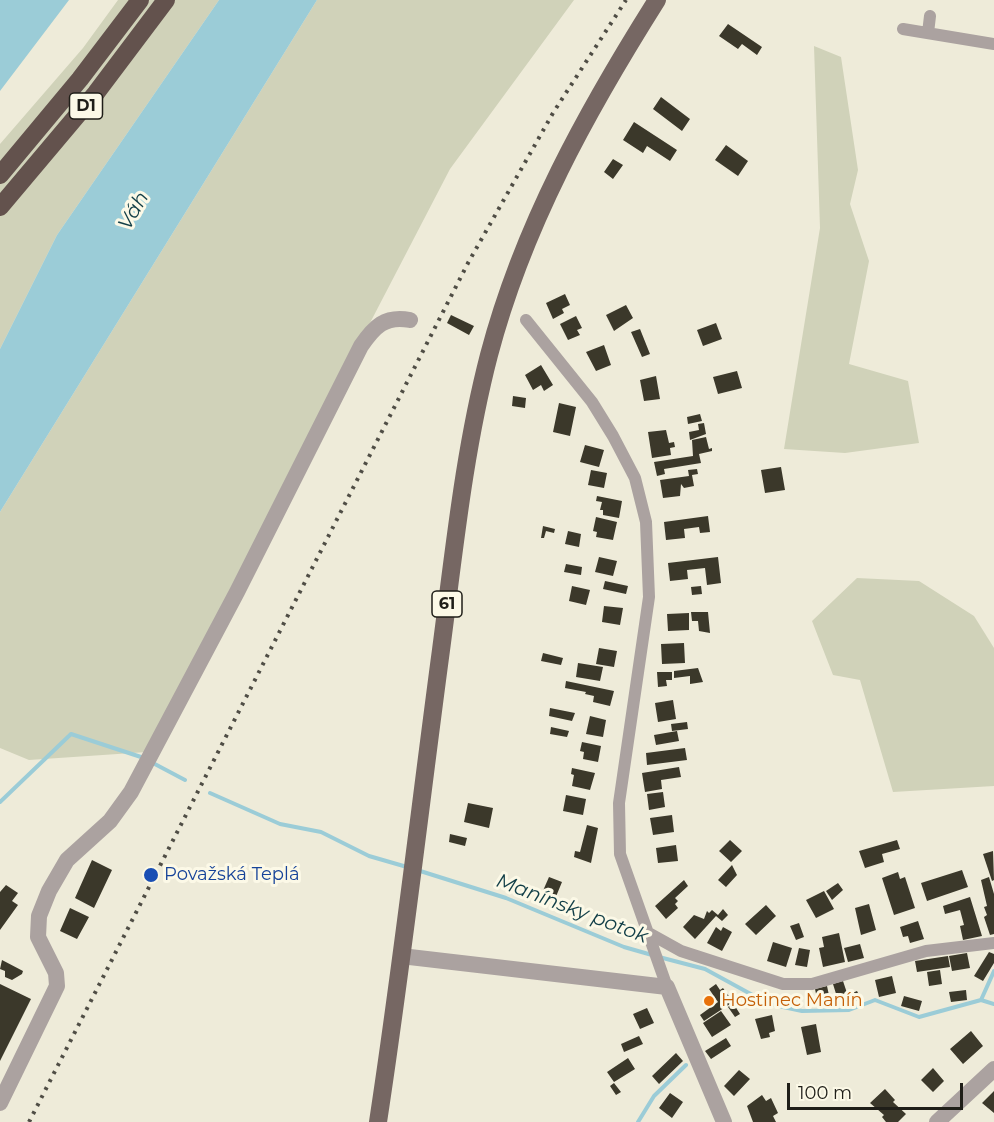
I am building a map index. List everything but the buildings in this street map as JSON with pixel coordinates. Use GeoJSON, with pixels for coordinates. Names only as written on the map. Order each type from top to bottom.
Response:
{"type":"FeatureCollection","features":[{"type":"Feature","properties":{"kind":"highway","name":"D1"},"geometry":{"type":"LineString","coordinates":[[0,175],[80,80],[140,0]]}},
{"type":"Feature","properties":{"kind":"highway","name":"D1"},"geometry":{"type":"LineString","coordinates":[[0,207],[96,93],[166,0]]}},
{"type":"Feature","properties":{"kind":"main road","name":"61"},"geometry":{"type":"LineString","coordinates":[[378,1122],[461,493],[489,356],[522,257],[561,166],[598,94],[657,0]]}},
{"type":"Feature","properties":{"kind":"street"},"geometry":{"type":"LineString","coordinates":[[928,33],[930,16]]}},
{"type":"Feature","properties":{"kind":"street"},"geometry":{"type":"LineString","coordinates":[[903,28],[994,44]]}},
{"type":"Feature","properties":{"kind":"street"},"geometry":{"type":"LineString","coordinates":[[0,1103],[57,986],[56,973],[40,943],[37,931],[39,916],[49,891],[67,860],[117,814],[142,772],[285,499],[327,409],[361,346],[383,321],[391,318],[410,320]]}},
{"type":"Feature","properties":{"kind":"street"},"geometry":{"type":"LineString","coordinates":[[526,320],[592,402],[613,436],[634,478],[646,522],[649,597],[619,803],[620,854],[645,931],[724,1122]]}},
{"type":"Feature","properties":{"kind":"street"},"geometry":{"type":"LineString","coordinates":[[645,931],[681,951],[783,984],[813,984],[926,951],[994,943]]}},
{"type":"Feature","properties":{"kind":"street"},"geometry":{"type":"LineString","coordinates":[[401,956],[667,987]]}},
{"type":"Feature","properties":{"kind":"street"},"geometry":{"type":"LineString","coordinates":[[937,1122],[994,1069]]}},
{"type":"Feature","properties":{"kind":"green space"},"geometry":{"type":"Polygon","coordinates":[[[118,0],[219,0],[57,235],[0,349],[0,144],[83,48],[118,0]]]}},
{"type":"Feature","properties":{"kind":"green space"},"geometry":{"type":"Polygon","coordinates":[[[317,0],[574,0],[450,169],[147,752],[29,760],[0,748],[0,512],[317,0]]]}},
{"type":"Feature","properties":{"kind":"green space"},"geometry":{"type":"Polygon","coordinates":[[[814,46],[841,57],[858,170],[850,204],[869,261],[849,364],[908,381],[919,443],[845,453],[784,449],[820,228],[814,46]]]}},
{"type":"Feature","properties":{"kind":"green space"},"geometry":{"type":"Polygon","coordinates":[[[857,578],[919,581],[974,616],[994,648],[994,786],[893,792],[860,680],[833,675],[812,621],[857,578]]]}},
{"type":"Feature","properties":{"kind":"water"},"geometry":{"type":"Polygon","coordinates":[[[0,0],[69,0],[0,91],[0,0]]]}},
{"type":"Feature","properties":{"kind":"water","name":"Váh"},"geometry":{"type":"Polygon","coordinates":[[[219,0],[317,0],[0,512],[0,349],[57,235],[219,0]]]}},
{"type":"Feature","properties":{"kind":"waterway","name":"Manínsky potok"},"geometry":{"type":"LineString","coordinates":[[0,802],[71,734],[144,758]]}},
{"type":"Feature","properties":{"kind":"waterway","name":"Manínsky potok"},"geometry":{"type":"LineString","coordinates":[[151,762],[185,780]]}},
{"type":"Feature","properties":{"kind":"waterway","name":"Manínsky potok"},"geometry":{"type":"LineString","coordinates":[[210,793],[280,824],[321,832],[369,856],[407,867]]}},
{"type":"Feature","properties":{"kind":"waterway","name":"Manínsky potok"},"geometry":{"type":"LineString","coordinates":[[417,870],[506,898],[624,947],[652,955]]}},
{"type":"Feature","properties":{"kind":"waterway","name":"Manínsky potok"},"geometry":{"type":"LineString","coordinates":[[659,957],[705,969],[769,1004],[802,1011],[849,1010],[875,1000],[919,1017],[981,1000],[994,1004]]}},
{"type":"Feature","properties":{"kind":"waterway"},"geometry":{"type":"LineString","coordinates":[[981,1000],[994,971]]}},
{"type":"Feature","properties":{"kind":"waterway"},"geometry":{"type":"LineString","coordinates":[[638,1122],[654,1096],[686,1065]]}},
{"type":"Feature","properties":{"kind":"railway"},"geometry":{"type":"LineString","coordinates":[[29,1122],[468,263],[553,113],[626,0]]}},
{"type":"Feature","properties":{"kind":"place","name":"Považská Teplá"},"geometry":{"type":"Point","coordinates":[151,875]}},
{"type":"Feature","properties":{"kind":"place","name":"Hostinec Manín"},"geometry":{"type":"Point","coordinates":[709,1001]}}]}
